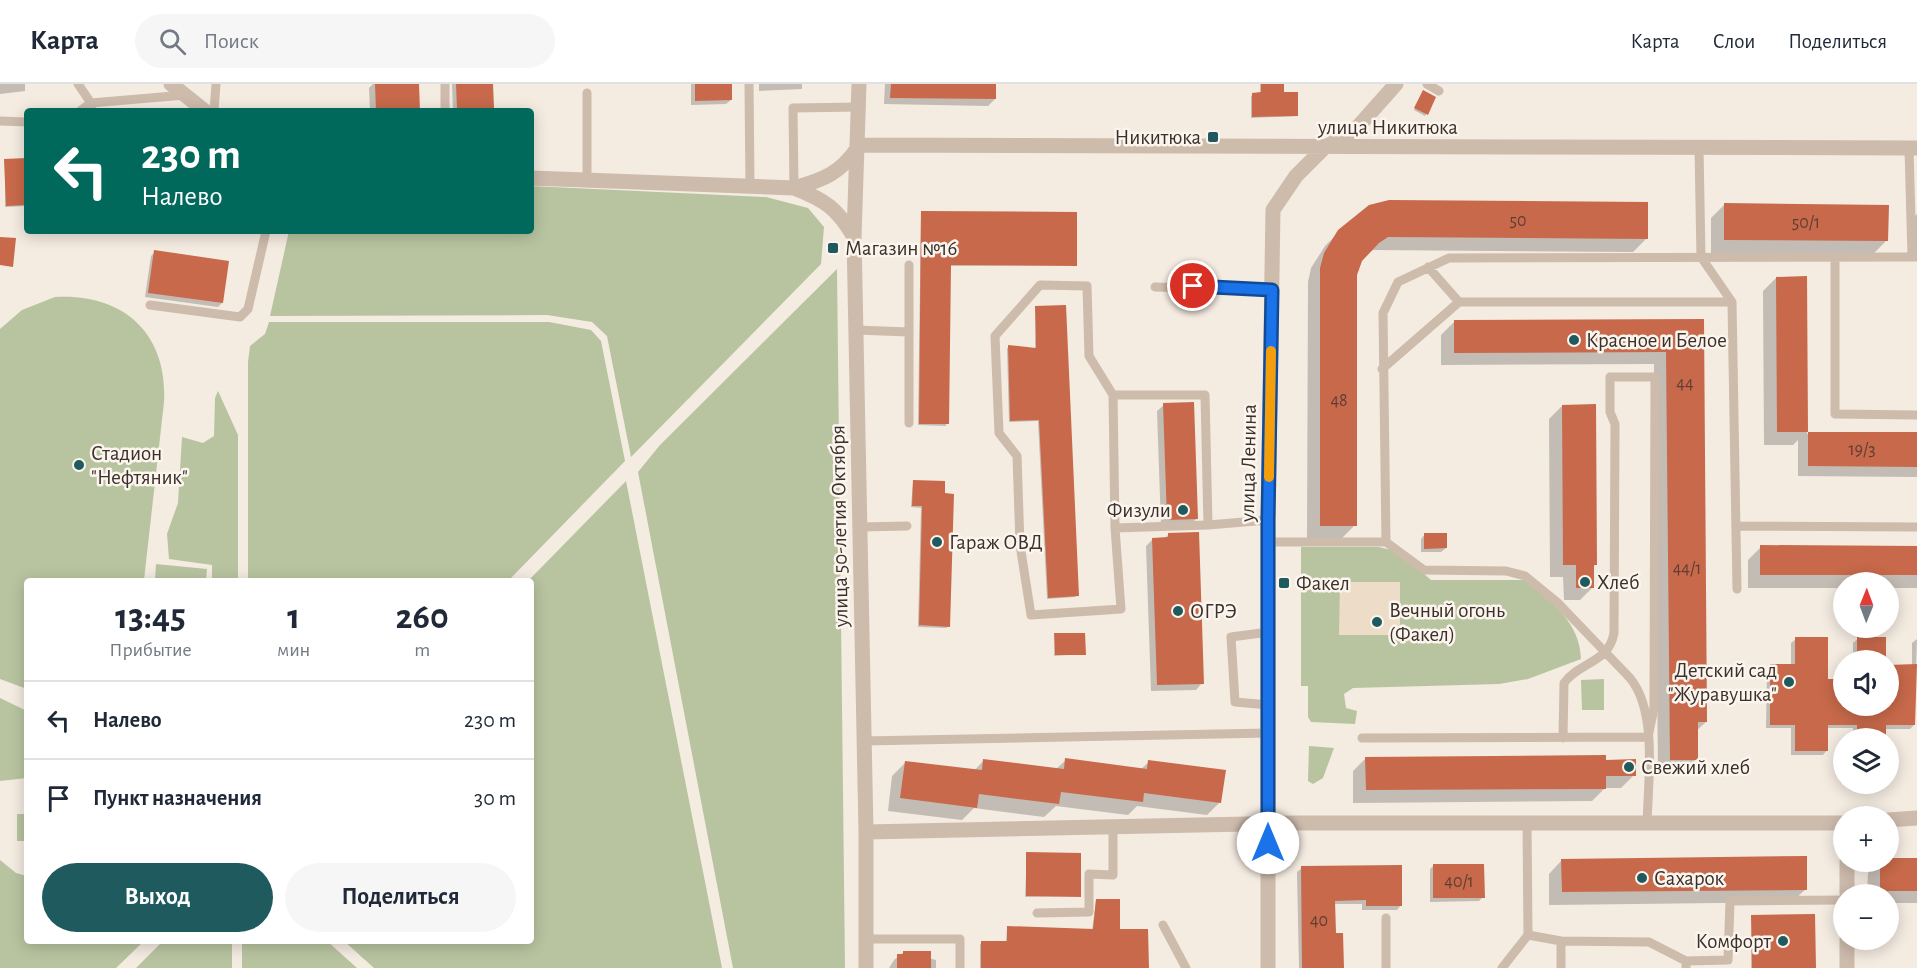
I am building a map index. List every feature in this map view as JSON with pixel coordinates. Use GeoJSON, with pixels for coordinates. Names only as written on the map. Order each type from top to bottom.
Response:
{"type":"FeatureCollection","features":[{"type":"Feature","properties":{"kind":"street"},"geometry":{"type":"LineString","coordinates":[[171,84],[202,108]]}},
{"type":"Feature","properties":{"kind":"street","name":"улица 50-летия Октября"},"geometry":{"type":"LineString","coordinates":[[859,84],[855,237],[866,832],[866,968]]}},
{"type":"Feature","properties":{"kind":"street","name":"улица Ленина"},"geometry":{"type":"LineString","coordinates":[[1268,968],[1268,520],[1273,210],[1296,176],[1324,148],[1356,129],[1396,84]]}},
{"type":"Feature","properties":{"kind":"street"},"geometry":{"type":"LineString","coordinates":[[534,178],[794,188],[820,181],[847,164],[859,145]]}},
{"type":"Feature","properties":{"kind":"street","name":"улица Никитюка"},"geometry":{"type":"LineString","coordinates":[[859,145],[1913,148]]}},
{"type":"Feature","properties":{"kind":"street"},"geometry":{"type":"LineString","coordinates":[[794,188],[822,199],[842,216],[855,237]]}},
{"type":"Feature","properties":{"kind":"street"},"geometry":{"type":"LineString","coordinates":[[1899,819],[1917,818]]}},
{"type":"Feature","properties":{"kind":"street"},"geometry":{"type":"LineString","coordinates":[[866,832],[1268,824],[1833,823]]}},
{"type":"Feature","properties":{"kind":"street"},"geometry":{"type":"LineString","coordinates":[[1847,950],[1847,968]]}},
{"type":"Feature","properties":{"kind":"lane"},"geometry":{"type":"LineString","coordinates":[[78,84],[92,107],[187,95]]}},
{"type":"Feature","properties":{"kind":"lane"},"geometry":{"type":"LineString","coordinates":[[214,108],[216,84]]}},
{"type":"Feature","properties":{"kind":"lane"},"geometry":{"type":"LineString","coordinates":[[445,84],[445,108]]}},
{"type":"Feature","properties":{"kind":"lane"},"geometry":{"type":"LineString","coordinates":[[749,84],[750,186]]}},
{"type":"Feature","properties":{"kind":"lane"},"geometry":{"type":"LineString","coordinates":[[1427,84],[1438,91]]}},
{"type":"Feature","properties":{"kind":"lane"},"geometry":{"type":"LineString","coordinates":[[587,93],[587,180]]}},
{"type":"Feature","properties":{"kind":"lane"},"geometry":{"type":"LineString","coordinates":[[794,188],[793,108],[859,106]]}},
{"type":"Feature","properties":{"kind":"lane"},"geometry":{"type":"LineString","coordinates":[[0,121],[24,122]]}},
{"type":"Feature","properties":{"kind":"lane"},"geometry":{"type":"LineString","coordinates":[[1700,148],[1701,257],[1732,302],[1737,589]]}},
{"type":"Feature","properties":{"kind":"lane"},"geometry":{"type":"LineString","coordinates":[[1386,542],[1383,313],[1398,282],[1449,258],[1914,256],[1913,148]]}},
{"type":"Feature","properties":{"kind":"lane"},"geometry":{"type":"LineString","coordinates":[[150,304],[240,317],[248,309],[265,234]]}},
{"type":"Feature","properties":{"kind":"lane"},"geometry":{"type":"LineString","coordinates":[[1835,258],[1835,414],[1917,415]]}},
{"type":"Feature","properties":{"kind":"lane"},"geometry":{"type":"LineString","coordinates":[[909,265],[909,423]]}},
{"type":"Feature","properties":{"kind":"lane"},"geometry":{"type":"LineString","coordinates":[[1428,267],[1459,302]]}},
{"type":"Feature","properties":{"kind":"lane"},"geometry":{"type":"LineString","coordinates":[[1040,285],[1087,286],[1089,356],[1113,395],[1116,528],[1121,609],[1031,615],[1020,545],[1017,456],[999,433],[995,336],[1040,285]]}},
{"type":"Feature","properties":{"kind":"lane"},"geometry":{"type":"LineString","coordinates":[[1155,287],[1272,290]]}},
{"type":"Feature","properties":{"kind":"lane"},"geometry":{"type":"LineString","coordinates":[[1382,369],[1459,302],[1732,302]]}},
{"type":"Feature","properties":{"kind":"lane"},"geometry":{"type":"LineString","coordinates":[[856,330],[909,332]]}},
{"type":"Feature","properties":{"kind":"lane"},"geometry":{"type":"LineString","coordinates":[[1563,738],[1564,683],[1576,670],[1607,653],[1612,645],[1615,424],[1610,412],[1610,377],[1655,377],[1654,708],[1648,737],[1647,824]]}},
{"type":"Feature","properties":{"kind":"lane"},"geometry":{"type":"LineString","coordinates":[[1113,395],[1205,395],[1208,525]]}},
{"type":"Feature","properties":{"kind":"lane"},"geometry":{"type":"LineString","coordinates":[[1116,528],[1208,525],[1268,520]]}},
{"type":"Feature","properties":{"kind":"lane"},"geometry":{"type":"LineString","coordinates":[[860,527],[906,526]]}},
{"type":"Feature","properties":{"kind":"lane"},"geometry":{"type":"LineString","coordinates":[[1737,526],[1917,527]]}},
{"type":"Feature","properties":{"kind":"lane"},"geometry":{"type":"LineString","coordinates":[[1269,542],[1386,542],[1424,570],[1506,571],[1525,576],[1558,603],[1639,688],[1648,737]]}},
{"type":"Feature","properties":{"kind":"lane"},"geometry":{"type":"LineString","coordinates":[[1269,632],[1231,637],[1234,702],[1269,705]]}},
{"type":"Feature","properties":{"kind":"lane"},"geometry":{"type":"LineString","coordinates":[[864,741],[1268,733]]}},
{"type":"Feature","properties":{"kind":"lane"},"geometry":{"type":"LineString","coordinates":[[1362,738],[1648,737]]}},
{"type":"Feature","properties":{"kind":"lane"},"geometry":{"type":"LineString","coordinates":[[1502,968],[1528,935],[1527,822]]}},
{"type":"Feature","properties":{"kind":"lane"},"geometry":{"type":"LineString","coordinates":[[1037,913],[1089,912],[1089,874],[1113,875],[1113,828]]}},
{"type":"Feature","properties":{"kind":"lane"},"geometry":{"type":"LineString","coordinates":[[1528,935],[1561,940],[1649,942],[1686,964],[1728,960],[1730,901],[1833,900]]}},
{"type":"Feature","properties":{"kind":"lane"},"geometry":{"type":"LineString","coordinates":[[1386,918],[1386,968]]}},
{"type":"Feature","properties":{"kind":"lane"},"geometry":{"type":"LineString","coordinates":[[1163,925],[1186,968]]}},
{"type":"Feature","properties":{"kind":"lane"},"geometry":{"type":"LineString","coordinates":[[866,939],[960,939],[960,968]]}},
{"type":"Feature","properties":{"kind":"lane"},"geometry":{"type":"LineString","coordinates":[[1561,940],[1561,968]]}},
{"type":"Feature","properties":{"kind":"green space"},"geometry":{"type":"Polygon","coordinates":[[[534,186],[766,197],[808,208],[824,227],[821,264],[631,457],[607,336],[592,322],[547,315],[270,316],[288,234],[534,234],[534,186]]]}},
{"type":"Feature","properties":{"kind":"green space"},"geometry":{"type":"Polygon","coordinates":[[[837,269],[845,968],[733,968],[638,472],[660,445],[837,269]]]}},
{"type":"Feature","properties":{"kind":"green space","name":"Стадион \"Нефтяник\""},"geometry":{"type":"Polygon","coordinates":[[[55,297],[102,302],[121,311],[137,322],[149,338],[158,356],[163,378],[164,402],[144,578],[24,578],[24,688],[0,679],[0,329],[22,310],[55,297]]]}},
{"type":"Feature","properties":{"kind":"green space"},"geometry":{"type":"Polygon","coordinates":[[[269,322],[549,322],[591,330],[601,341],[625,461],[511,578],[248,578],[248,362],[250,346],[265,334],[269,322]]]}},
{"type":"Feature","properties":{"kind":"green space"},"geometry":{"type":"Polygon","coordinates":[[[218,391],[238,435],[238,578],[212,578],[212,565],[169,559],[167,534],[178,503],[182,437],[203,443],[214,436],[215,398],[218,391]]]}},
{"type":"Feature","properties":{"kind":"green space"},"geometry":{"type":"Polygon","coordinates":[[[626,481],[722,968],[374,968],[347,944],[534,944],[534,578],[531,578],[626,481]]]}},
{"type":"Feature","properties":{"kind":"green space"},"geometry":{"type":"Polygon","coordinates":[[[1301,547],[1379,547],[1399,552],[1431,580],[1524,580],[1554,604],[1570,623],[1579,646],[1581,659],[1528,679],[1499,684],[1353,688],[1344,694],[1346,708],[1357,711],[1355,724],[1311,722],[1308,717],[1308,686],[1301,686],[1301,547]],[[1340,582],[1340,635],[1400,635],[1340,582]]]}},
{"type":"Feature","properties":{"kind":"green space"},"geometry":{"type":"Polygon","coordinates":[[[156,564],[207,569],[206,578],[155,578],[156,564]]]}},
{"type":"Feature","properties":{"kind":"green space"},"geometry":{"type":"Polygon","coordinates":[[[1604,679],[1604,710],[1582,710],[1581,680],[1604,679]]]}},
{"type":"Feature","properties":{"kind":"green space"},"geometry":{"type":"Polygon","coordinates":[[[0,698],[24,710],[24,778],[0,781],[0,698]]]}},
{"type":"Feature","properties":{"kind":"green space"},"geometry":{"type":"Polygon","coordinates":[[[1309,746],[1334,748],[1323,778],[1313,784],[1308,781],[1309,746]]]}},
{"type":"Feature","properties":{"kind":"green space"},"geometry":{"type":"Polygon","coordinates":[[[17,814],[24,814],[24,841],[17,841],[17,814]]]}},
{"type":"Feature","properties":{"kind":"green space"},"geometry":{"type":"Polygon","coordinates":[[[0,860],[16,873],[24,875],[24,944],[141,944],[116,968],[0,968],[0,860]]]}},
{"type":"Feature","properties":{"kind":"green space"},"geometry":{"type":"Polygon","coordinates":[[[160,944],[232,944],[232,968],[136,968],[160,944]]]}},
{"type":"Feature","properties":{"kind":"green space"},"geometry":{"type":"Polygon","coordinates":[[[242,944],[330,944],[357,968],[242,968],[242,944]]]}},
{"type":"Feature","properties":{"kind":"shaded area"},"geometry":{"type":"Polygon","coordinates":[[[1340,582],[1400,582],[1400,635],[1339,635],[1340,582]]]}},
{"type":"Feature","properties":{"kind":"building"},"geometry":{"type":"Polygon","coordinates":[[[375,84],[419,84],[420,108],[376,108],[375,84]]]}},
{"type":"Feature","properties":{"kind":"building"},"geometry":{"type":"Polygon","coordinates":[[[456,84],[493,84],[494,108],[457,108],[456,84]]]}},
{"type":"Feature","properties":{"kind":"building"},"geometry":{"type":"Polygon","coordinates":[[[695,84],[732,84],[732,100],[695,101],[695,84]]]}},
{"type":"Feature","properties":{"kind":"building"},"geometry":{"type":"Polygon","coordinates":[[[891,84],[996,84],[996,99],[890,98],[891,84]]]}},
{"type":"Feature","properties":{"kind":"building"},"geometry":{"type":"Polygon","coordinates":[[[1261,84],[1284,84],[1284,92],[1298,92],[1298,116],[1252,117],[1252,93],[1261,92],[1261,84]]]}},
{"type":"Feature","properties":{"kind":"building"},"geometry":{"type":"Polygon","coordinates":[[[1423,90],[1436,97],[1428,115],[1414,108],[1423,90]]]}},
{"type":"Feature","properties":{"kind":"building"},"geometry":{"type":"Polygon","coordinates":[[[24,158],[24,205],[6,206],[4,159],[24,158]]]}},
{"type":"Feature","properties":{"kind":"building"},"geometry":{"type":"Polygon","coordinates":[[[1389,200],[1648,202],[1648,239],[1388,237],[1379,243],[1362,261],[1357,275],[1357,526],[1320,526],[1320,268],[1324,253],[1338,230],[1369,205],[1389,200]]]}},
{"type":"Feature","properties":{"kind":"building"},"geometry":{"type":"Polygon","coordinates":[[[1724,203],[1889,205],[1888,241],[1724,240],[1724,203]]]}},
{"type":"Feature","properties":{"kind":"building"},"geometry":{"type":"Polygon","coordinates":[[[921,211],[1077,212],[1077,266],[951,265],[949,424],[919,424],[921,211]]]}},
{"type":"Feature","properties":{"kind":"building"},"geometry":{"type":"Polygon","coordinates":[[[0,237],[16,238],[13,267],[0,265],[0,237]]]}},
{"type":"Feature","properties":{"kind":"building"},"geometry":{"type":"Polygon","coordinates":[[[154,250],[229,261],[223,303],[148,293],[154,250]]]}},
{"type":"Feature","properties":{"kind":"building"},"geometry":{"type":"Polygon","coordinates":[[[1807,276],[1808,432],[1777,432],[1776,277],[1807,276]]]}},
{"type":"Feature","properties":{"kind":"building"},"geometry":{"type":"Polygon","coordinates":[[[1066,305],[1079,596],[1048,598],[1039,420],[1010,421],[1008,345],[1036,348],[1035,306],[1066,305]]]}},
{"type":"Feature","properties":{"kind":"building"},"geometry":{"type":"Polygon","coordinates":[[[1704,319],[1707,722],[1698,722],[1698,760],[1670,760],[1666,352],[1454,353],[1454,320],[1704,319]]]}},
{"type":"Feature","properties":{"kind":"building"},"geometry":{"type":"Polygon","coordinates":[[[1194,402],[1198,519],[1167,520],[1163,403],[1194,402]]]}},
{"type":"Feature","properties":{"kind":"building"},"geometry":{"type":"Polygon","coordinates":[[[1596,404],[1597,565],[1594,565],[1594,588],[1576,588],[1576,565],[1563,565],[1562,405],[1596,404]]]}},
{"type":"Feature","properties":{"kind":"building"},"geometry":{"type":"Polygon","coordinates":[[[1808,432],[1917,432],[1917,467],[1808,466],[1808,432]]]}},
{"type":"Feature","properties":{"kind":"building","name":"Гараж ОВД"},"geometry":{"type":"Polygon","coordinates":[[[913,480],[945,481],[945,493],[954,494],[950,627],[919,625],[922,506],[912,506],[913,480]]]}},
{"type":"Feature","properties":{"kind":"building","name":"ОГРЭ"},"geometry":{"type":"Polygon","coordinates":[[[1199,532],[1204,684],[1157,685],[1152,538],[1168,537],[1168,533],[1199,532]]]}},
{"type":"Feature","properties":{"kind":"building"},"geometry":{"type":"Polygon","coordinates":[[[1424,533],[1447,533],[1447,548],[1424,549],[1424,533]]]}},
{"type":"Feature","properties":{"kind":"building"},"geometry":{"type":"Polygon","coordinates":[[[1760,545],[1917,546],[1917,575],[1899,575],[1899,572],[1833,572],[1833,575],[1760,575],[1760,545]]]}},
{"type":"Feature","properties":{"kind":"building"},"geometry":{"type":"Polygon","coordinates":[[[1054,633],[1085,633],[1086,655],[1055,655],[1054,633]]]}},
{"type":"Feature","properties":{"kind":"building"},"geometry":{"type":"Polygon","coordinates":[[[1795,637],[1828,637],[1828,679],[1833,679],[1833,716],[1899,716],[1899,665],[1917,664],[1915,725],[1857,728],[1857,725],[1828,725],[1828,751],[1795,751],[1795,725],[1770,725],[1770,664],[1795,664],[1795,637]]]}},
{"type":"Feature","properties":{"kind":"building"},"geometry":{"type":"Polygon","coordinates":[[[1857,638],[1886,638],[1886,650],[1857,650],[1857,638]]]}},
{"type":"Feature","properties":{"kind":"building"},"geometry":{"type":"Polygon","coordinates":[[[1606,755],[1606,760],[1636,759],[1636,776],[1606,776],[1606,789],[1366,790],[1365,757],[1606,755]]]}},
{"type":"Feature","properties":{"kind":"building"},"geometry":{"type":"Polygon","coordinates":[[[1065,758],[1147,769],[1148,760],[1226,770],[1221,803],[1144,793],[1143,802],[1061,792],[1059,804],[979,794],[977,808],[900,798],[905,761],[982,770],[983,759],[1064,769],[1065,758]]]}},
{"type":"Feature","properties":{"kind":"building"},"geometry":{"type":"Polygon","coordinates":[[[1026,852],[1081,853],[1081,897],[1026,896],[1026,852]]]}},
{"type":"Feature","properties":{"kind":"building"},"geometry":{"type":"Polygon","coordinates":[[[1807,856],[1807,890],[1562,892],[1561,859],[1807,856]]]}},
{"type":"Feature","properties":{"kind":"building"},"geometry":{"type":"Polygon","coordinates":[[[1899,858],[1917,858],[1917,891],[1899,891],[1899,884],[1880,884],[1880,872],[1899,872],[1899,858]]]}},
{"type":"Feature","properties":{"kind":"building"},"geometry":{"type":"Polygon","coordinates":[[[1433,864],[1484,864],[1485,898],[1433,898],[1433,864]]]}},
{"type":"Feature","properties":{"kind":"building"},"geometry":{"type":"Polygon","coordinates":[[[1402,865],[1402,906],[1366,906],[1366,900],[1335,901],[1336,933],[1343,933],[1344,968],[1302,968],[1301,866],[1402,865]]]}},
{"type":"Feature","properties":{"kind":"building"},"geometry":{"type":"Polygon","coordinates":[[[1096,899],[1120,899],[1120,929],[1148,929],[1149,968],[981,968],[981,941],[1007,941],[1007,926],[1093,929],[1096,899]]]}},
{"type":"Feature","properties":{"kind":"building","name":"Комфорт"},"geometry":{"type":"Polygon","coordinates":[[[1815,914],[1816,968],[1752,968],[1751,915],[1815,914]]]}},
{"type":"Feature","properties":{"kind":"building"},"geometry":{"type":"Polygon","coordinates":[[[903,951],[931,951],[931,968],[897,968],[897,954],[903,954],[903,951]]]}},
{"type":"Feature","properties":{"kind":"slow traffic"},"geometry":{"type":"LineString","coordinates":[[1269,477],[1271,351]]}},
{"type":"Feature","properties":{"kind":"place","name":"Никитюка"},"geometry":{"type":"Point","coordinates":[1213,137]}},
{"type":"Feature","properties":{"kind":"place","name":"Магазин №16"},"geometry":{"type":"Point","coordinates":[833,248]}},
{"type":"Feature","properties":{"kind":"place","name":"Красное и Белое"},"geometry":{"type":"Point","coordinates":[1574,340]}},
{"type":"Feature","properties":{"kind":"place","name":"Стадион \"Нефтяник\""},"geometry":{"type":"Point","coordinates":[79,465]}},
{"type":"Feature","properties":{"kind":"place","name":"Физули"},"geometry":{"type":"Point","coordinates":[1183,510]}},
{"type":"Feature","properties":{"kind":"place","name":"Гараж ОВД"},"geometry":{"type":"Point","coordinates":[937,542]}},
{"type":"Feature","properties":{"kind":"place","name":"Хлеб"},"geometry":{"type":"Point","coordinates":[1585,582]}},
{"type":"Feature","properties":{"kind":"place","name":"Факел"},"geometry":{"type":"Point","coordinates":[1284,583]}},
{"type":"Feature","properties":{"kind":"place","name":"ОГРЭ"},"geometry":{"type":"Point","coordinates":[1178,611]}},
{"type":"Feature","properties":{"kind":"place","name":"Вечный огонь (Факел)"},"geometry":{"type":"Point","coordinates":[1377,622]}},
{"type":"Feature","properties":{"kind":"place","name":"Детский сад \"Журавушка\""},"geometry":{"type":"Point","coordinates":[1789,682]}},
{"type":"Feature","properties":{"kind":"place","name":"Свежий хлеб"},"geometry":{"type":"Point","coordinates":[1629,767]}},
{"type":"Feature","properties":{"kind":"place","name":"Сахарок"},"geometry":{"type":"Point","coordinates":[1642,878]}},
{"type":"Feature","properties":{"kind":"place","name":"Комфорт"},"geometry":{"type":"Point","coordinates":[1783,941]}},
{"type":"Feature","properties":{"kind":"route"},"geometry":{"type":"LineString","coordinates":[[1193,286],[1272,290],[1268,520],[1268,843]]}}]}
